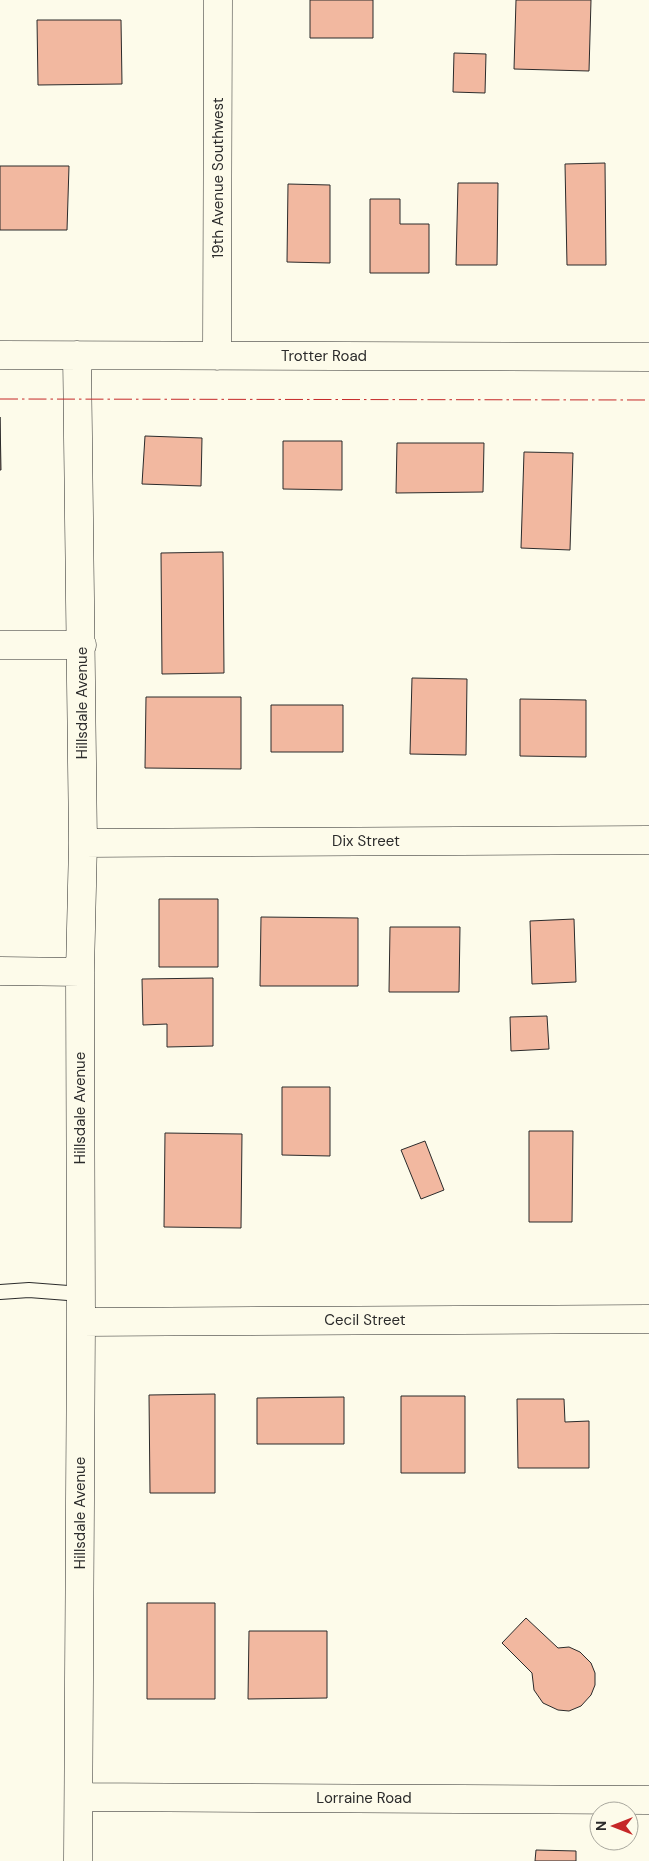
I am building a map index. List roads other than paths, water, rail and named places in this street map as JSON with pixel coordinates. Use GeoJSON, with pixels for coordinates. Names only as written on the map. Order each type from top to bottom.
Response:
{"type":"FeatureCollection","features":[{"type":"Feature","properties":{"kind":"street","name":"19th Avenue Southwest"},"geometry":{"type":"LineString","coordinates":[[217,356],[218,0]]}},
{"type":"Feature","properties":{"kind":"street","name":"Trotter Road"},"geometry":{"type":"LineString","coordinates":[[0,355],[649,357]]}},
{"type":"Feature","properties":{"kind":"street","name":"Hillsdale Avenue"},"geometry":{"type":"LineString","coordinates":[[78,355],[83,843],[80,972],[81,1322],[78,1861]]}},
{"type":"Feature","properties":{"kind":"street"},"geometry":{"type":"LineString","coordinates":[[0,645],[82,645]]}},
{"type":"Feature","properties":{"kind":"street","name":"Dix Street"},"geometry":{"type":"LineString","coordinates":[[83,843],[649,840]]}},
{"type":"Feature","properties":{"kind":"street"},"geometry":{"type":"LineString","coordinates":[[0,971],[80,972]]}},
{"type":"Feature","properties":{"kind":"street","name":"Cecil Street"},"geometry":{"type":"LineString","coordinates":[[81,1322],[649,1319]]}},
{"type":"Feature","properties":{"kind":"street","name":"Lorraine Road"},"geometry":{"type":"LineString","coordinates":[[79,1797],[649,1800]]}},
{"type":"Feature","properties":{"kind":"lane"},"geometry":{"type":"LineString","coordinates":[[0,1292],[29,1290],[81,1294]]}}]}
